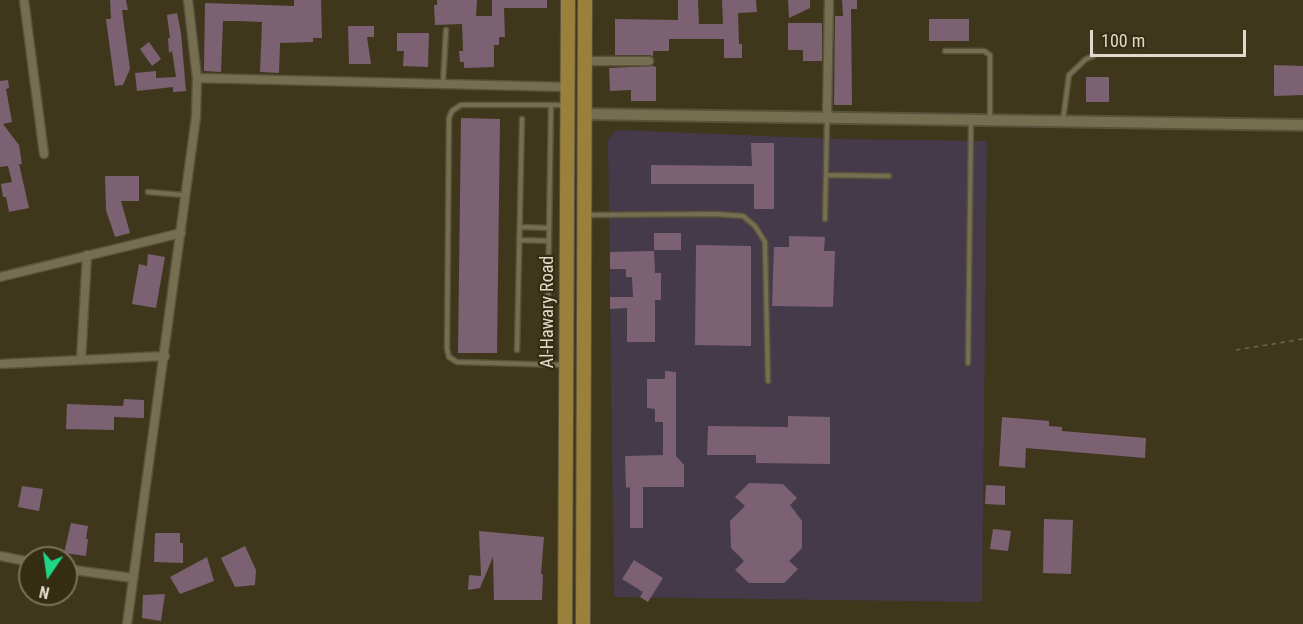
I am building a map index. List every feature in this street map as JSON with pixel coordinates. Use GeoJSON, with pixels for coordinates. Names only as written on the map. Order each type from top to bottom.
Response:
{"type":"FeatureCollection","features":[{"type":"Feature","properties":{"kind":"highway","name":"Al-Hawary Road"},"geometry":{"type":"LineString","coordinates":[[565,624],[568,0]]}},
{"type":"Feature","properties":{"kind":"highway","name":"Al-Hawary Road"},"geometry":{"type":"LineString","coordinates":[[583,624],[585,0]]}},
{"type":"Feature","properties":{"kind":"street"},"geometry":{"type":"LineString","coordinates":[[24,0],[44,154]]}},
{"type":"Feature","properties":{"kind":"street"},"geometry":{"type":"LineString","coordinates":[[127,624],[196,117],[197,78],[188,0]]}},
{"type":"Feature","properties":{"kind":"street"},"geometry":{"type":"LineString","coordinates":[[827,117],[829,0]]}},
{"type":"Feature","properties":{"kind":"street"},"geometry":{"type":"LineString","coordinates":[[585,61],[649,61]]}},
{"type":"Feature","properties":{"kind":"street"},"geometry":{"type":"LineString","coordinates":[[197,78],[567,87]]}},
{"type":"Feature","properties":{"kind":"street"},"geometry":{"type":"LineString","coordinates":[[585,114],[1303,125]]}},
{"type":"Feature","properties":{"kind":"street"},"geometry":{"type":"LineString","coordinates":[[0,277],[181,234]]}},
{"type":"Feature","properties":{"kind":"street"},"geometry":{"type":"LineString","coordinates":[[81,360],[87,255]]}},
{"type":"Feature","properties":{"kind":"street"},"geometry":{"type":"LineString","coordinates":[[0,364],[165,356]]}},
{"type":"Feature","properties":{"kind":"street"},"geometry":{"type":"LineString","coordinates":[[0,556],[18,560]]}},
{"type":"Feature","properties":{"kind":"street"},"geometry":{"type":"LineString","coordinates":[[78,570],[134,578]]}},
{"type":"Feature","properties":{"kind":"lane"},"geometry":{"type":"LineString","coordinates":[[443,84],[446,30]]}},
{"type":"Feature","properties":{"kind":"lane"},"geometry":{"type":"LineString","coordinates":[[945,51],[984,51],[990,55],[990,120]]}},
{"type":"Feature","properties":{"kind":"lane"},"geometry":{"type":"LineString","coordinates":[[1063,121],[1069,75],[1086,59],[1093,56]]}},
{"type":"Feature","properties":{"kind":"lane"},"geometry":{"type":"LineString","coordinates":[[566,365],[457,362],[449,357],[447,349],[450,114],[454,108],[461,105],[567,105]]}},
{"type":"Feature","properties":{"kind":"lane"},"geometry":{"type":"LineString","coordinates":[[548,364],[551,105]]}},
{"type":"Feature","properties":{"kind":"lane"},"geometry":{"type":"LineString","coordinates":[[825,219],[827,117]]}},
{"type":"Feature","properties":{"kind":"lane"},"geometry":{"type":"LineString","coordinates":[[517,350],[522,119]]}},
{"type":"Feature","properties":{"kind":"lane"},"geometry":{"type":"LineString","coordinates":[[968,363],[971,120]]}},
{"type":"Feature","properties":{"kind":"lane"},"geometry":{"type":"LineString","coordinates":[[826,175],[889,176]]}},
{"type":"Feature","properties":{"kind":"lane"},"geometry":{"type":"LineString","coordinates":[[148,192],[185,195]]}},
{"type":"Feature","properties":{"kind":"lane"},"geometry":{"type":"LineString","coordinates":[[585,215],[715,214],[743,216],[755,226],[765,242],[768,381]]}},
{"type":"Feature","properties":{"kind":"lane"},"geometry":{"type":"LineString","coordinates":[[520,227],[549,228]]}},
{"type":"Feature","properties":{"kind":"lane"},"geometry":{"type":"LineString","coordinates":[[519,240],[549,241]]}},
{"type":"Feature","properties":{"kind":"path"},"geometry":{"type":"LineString","coordinates":[[1236,350],[1303,339]]}},
{"type":"Feature","properties":{"kind":"shaded area"},"geometry":{"type":"Polygon","coordinates":[[[617,130],[840,139],[987,141],[982,602],[614,597],[608,139],[617,130]]]}},
{"type":"Feature","properties":{"kind":"building"},"geometry":{"type":"Polygon","coordinates":[[[110,0],[126,0],[128,10],[122,10],[130,69],[123,85],[115,86],[106,19],[111,19],[110,0]]]}},
{"type":"Feature","properties":{"kind":"building"},"geometry":{"type":"Polygon","coordinates":[[[294,0],[321,0],[322,38],[313,38],[313,42],[280,43],[279,73],[260,72],[262,22],[238,21],[223,21],[221,72],[204,71],[205,3],[294,6],[294,0]]]}},
{"type":"Feature","properties":{"kind":"building"},"geometry":{"type":"Polygon","coordinates":[[[437,0],[477,0],[476,16],[492,16],[492,0],[547,0],[547,8],[504,8],[505,37],[499,37],[499,45],[494,45],[494,67],[464,68],[464,62],[460,62],[459,51],[463,51],[462,24],[435,25],[434,5],[437,5],[437,0]]]}},
{"type":"Feature","properties":{"kind":"building"},"geometry":{"type":"Polygon","coordinates":[[[678,0],[698,0],[699,24],[723,24],[722,0],[756,0],[757,12],[738,13],[742,58],[724,58],[724,39],[669,39],[669,51],[653,51],[653,56],[615,55],[615,19],[678,20],[678,0]]]}},
{"type":"Feature","properties":{"kind":"building"},"geometry":{"type":"Polygon","coordinates":[[[788,0],[810,0],[810,8],[789,18],[788,0]]]}},
{"type":"Feature","properties":{"kind":"building"},"geometry":{"type":"Polygon","coordinates":[[[842,0],[857,0],[857,9],[851,9],[852,105],[834,105],[835,16],[843,16],[842,0]]]}},
{"type":"Feature","properties":{"kind":"building"},"geometry":{"type":"Polygon","coordinates":[[[177,13],[186,91],[173,92],[173,87],[137,91],[135,73],[156,71],[156,78],[176,77],[172,51],[169,53],[167,15],[177,13]]]}},
{"type":"Feature","properties":{"kind":"building"},"geometry":{"type":"Polygon","coordinates":[[[929,19],[969,19],[969,41],[929,41],[929,19]]]}},
{"type":"Feature","properties":{"kind":"building"},"geometry":{"type":"Polygon","coordinates":[[[788,23],[822,23],[822,61],[803,61],[803,50],[788,50],[788,23]]]}},
{"type":"Feature","properties":{"kind":"building"},"geometry":{"type":"Polygon","coordinates":[[[348,26],[374,26],[374,37],[367,37],[371,64],[349,64],[348,26]]]}},
{"type":"Feature","properties":{"kind":"building"},"geometry":{"type":"Polygon","coordinates":[[[397,33],[429,33],[428,67],[403,66],[404,51],[397,51],[397,33]]]}},
{"type":"Feature","properties":{"kind":"building"},"geometry":{"type":"Polygon","coordinates":[[[149,42],[161,59],[152,66],[140,49],[149,42]]]}},
{"type":"Feature","properties":{"kind":"building"},"geometry":{"type":"Polygon","coordinates":[[[1274,65],[1303,66],[1303,95],[1274,96],[1274,65]]]}},
{"type":"Feature","properties":{"kind":"building"},"geometry":{"type":"Polygon","coordinates":[[[656,67],[656,101],[631,101],[631,90],[610,91],[609,68],[656,67]]]}},
{"type":"Feature","properties":{"kind":"building"},"geometry":{"type":"Polygon","coordinates":[[[1086,77],[1109,77],[1109,102],[1086,102],[1086,77]]]}},
{"type":"Feature","properties":{"kind":"building"},"geometry":{"type":"Polygon","coordinates":[[[8,80],[9,88],[6,89],[12,122],[3,124],[19,145],[22,164],[19,164],[29,208],[9,212],[1,184],[12,182],[8,166],[0,167],[0,81],[8,80]]]}},
{"type":"Feature","properties":{"kind":"building"},"geometry":{"type":"Polygon","coordinates":[[[461,118],[500,119],[497,353],[458,353],[461,118]]]}},
{"type":"Feature","properties":{"kind":"building"},"geometry":{"type":"Polygon","coordinates":[[[751,143],[774,143],[774,209],[754,209],[754,184],[651,184],[651,165],[752,166],[751,143]]]}},
{"type":"Feature","properties":{"kind":"building"},"geometry":{"type":"Polygon","coordinates":[[[105,176],[139,176],[139,201],[121,201],[130,233],[115,237],[106,210],[105,176]]]}},
{"type":"Feature","properties":{"kind":"building"},"geometry":{"type":"Polygon","coordinates":[[[654,233],[681,233],[681,250],[654,250],[654,233]]]}},
{"type":"Feature","properties":{"kind":"building"},"geometry":{"type":"Polygon","coordinates":[[[789,236],[825,237],[824,251],[835,251],[833,307],[772,306],[774,247],[789,247],[789,236]]]}},
{"type":"Feature","properties":{"kind":"building"},"geometry":{"type":"Polygon","coordinates":[[[696,245],[751,246],[751,346],[695,345],[696,245]]]}},
{"type":"Feature","properties":{"kind":"building"},"geometry":{"type":"Polygon","coordinates":[[[654,251],[655,273],[661,273],[661,300],[655,300],[655,342],[627,342],[627,308],[610,309],[610,297],[633,297],[632,277],[626,277],[626,269],[610,269],[610,252],[654,251]]]}},
{"type":"Feature","properties":{"kind":"building"},"geometry":{"type":"Polygon","coordinates":[[[148,254],[165,257],[156,308],[132,304],[139,264],[147,266],[148,254]]]}},
{"type":"Feature","properties":{"kind":"building"},"geometry":{"type":"Polygon","coordinates":[[[665,371],[676,372],[676,456],[684,465],[684,487],[643,487],[643,528],[630,528],[630,487],[626,488],[625,456],[663,455],[663,422],[655,422],[655,409],[647,408],[647,379],[665,379],[665,371]]]}},
{"type":"Feature","properties":{"kind":"building"},"geometry":{"type":"Polygon","coordinates":[[[124,399],[144,400],[144,418],[114,417],[114,430],[66,429],[67,404],[123,406],[124,399]]]}},
{"type":"Feature","properties":{"kind":"building"},"geometry":{"type":"Polygon","coordinates":[[[788,416],[830,417],[830,464],[756,463],[756,455],[707,455],[708,426],[788,427],[788,416]]]}},
{"type":"Feature","properties":{"kind":"building"},"geometry":{"type":"Polygon","coordinates":[[[1002,417],[1049,421],[1049,426],[1062,427],[1062,431],[1146,438],[1145,458],[1026,448],[1025,468],[999,466],[1002,417]]]}},
{"type":"Feature","properties":{"kind":"building"},"geometry":{"type":"Polygon","coordinates":[[[749,483],[783,484],[797,498],[790,505],[802,521],[802,548],[789,561],[798,569],[784,583],[749,583],[735,570],[744,561],[731,548],[730,521],[745,506],[735,497],[749,483]]]}},
{"type":"Feature","properties":{"kind":"building"},"geometry":{"type":"Polygon","coordinates":[[[986,485],[1005,486],[1005,505],[985,504],[986,485]]]}},
{"type":"Feature","properties":{"kind":"building"},"geometry":{"type":"Polygon","coordinates":[[[22,486],[43,489],[39,511],[18,507],[22,486]]]}},
{"type":"Feature","properties":{"kind":"building"},"geometry":{"type":"Polygon","coordinates":[[[1044,519],[1073,520],[1071,574],[1043,573],[1044,519]]]}},
{"type":"Feature","properties":{"kind":"building"},"geometry":{"type":"Polygon","coordinates":[[[71,523],[88,526],[86,556],[78,555],[78,546],[66,546],[71,523]]]}},
{"type":"Feature","properties":{"kind":"building"},"geometry":{"type":"Polygon","coordinates":[[[993,529],[1011,531],[1008,551],[990,549],[993,529]]]}},
{"type":"Feature","properties":{"kind":"building"},"geometry":{"type":"Polygon","coordinates":[[[479,531],[544,537],[541,574],[543,574],[542,600],[494,600],[493,557],[480,588],[468,590],[469,575],[481,576],[479,531]]]}},
{"type":"Feature","properties":{"kind":"building"},"geometry":{"type":"Polygon","coordinates":[[[155,533],[180,533],[180,543],[183,543],[183,563],[154,562],[155,533]]]}},
{"type":"Feature","properties":{"kind":"building"},"geometry":{"type":"Polygon","coordinates":[[[245,546],[256,570],[255,585],[235,587],[221,558],[245,546]]]}},
{"type":"Feature","properties":{"kind":"building"},"geometry":{"type":"Polygon","coordinates":[[[207,557],[214,581],[180,594],[170,577],[207,557]]]}},
{"type":"Feature","properties":{"kind":"building"},"geometry":{"type":"Polygon","coordinates":[[[634,560],[663,578],[648,602],[640,597],[643,592],[622,579],[634,560]]]}},
{"type":"Feature","properties":{"kind":"building"},"geometry":{"type":"Polygon","coordinates":[[[165,594],[161,621],[142,618],[143,595],[165,594]]]}}]}
